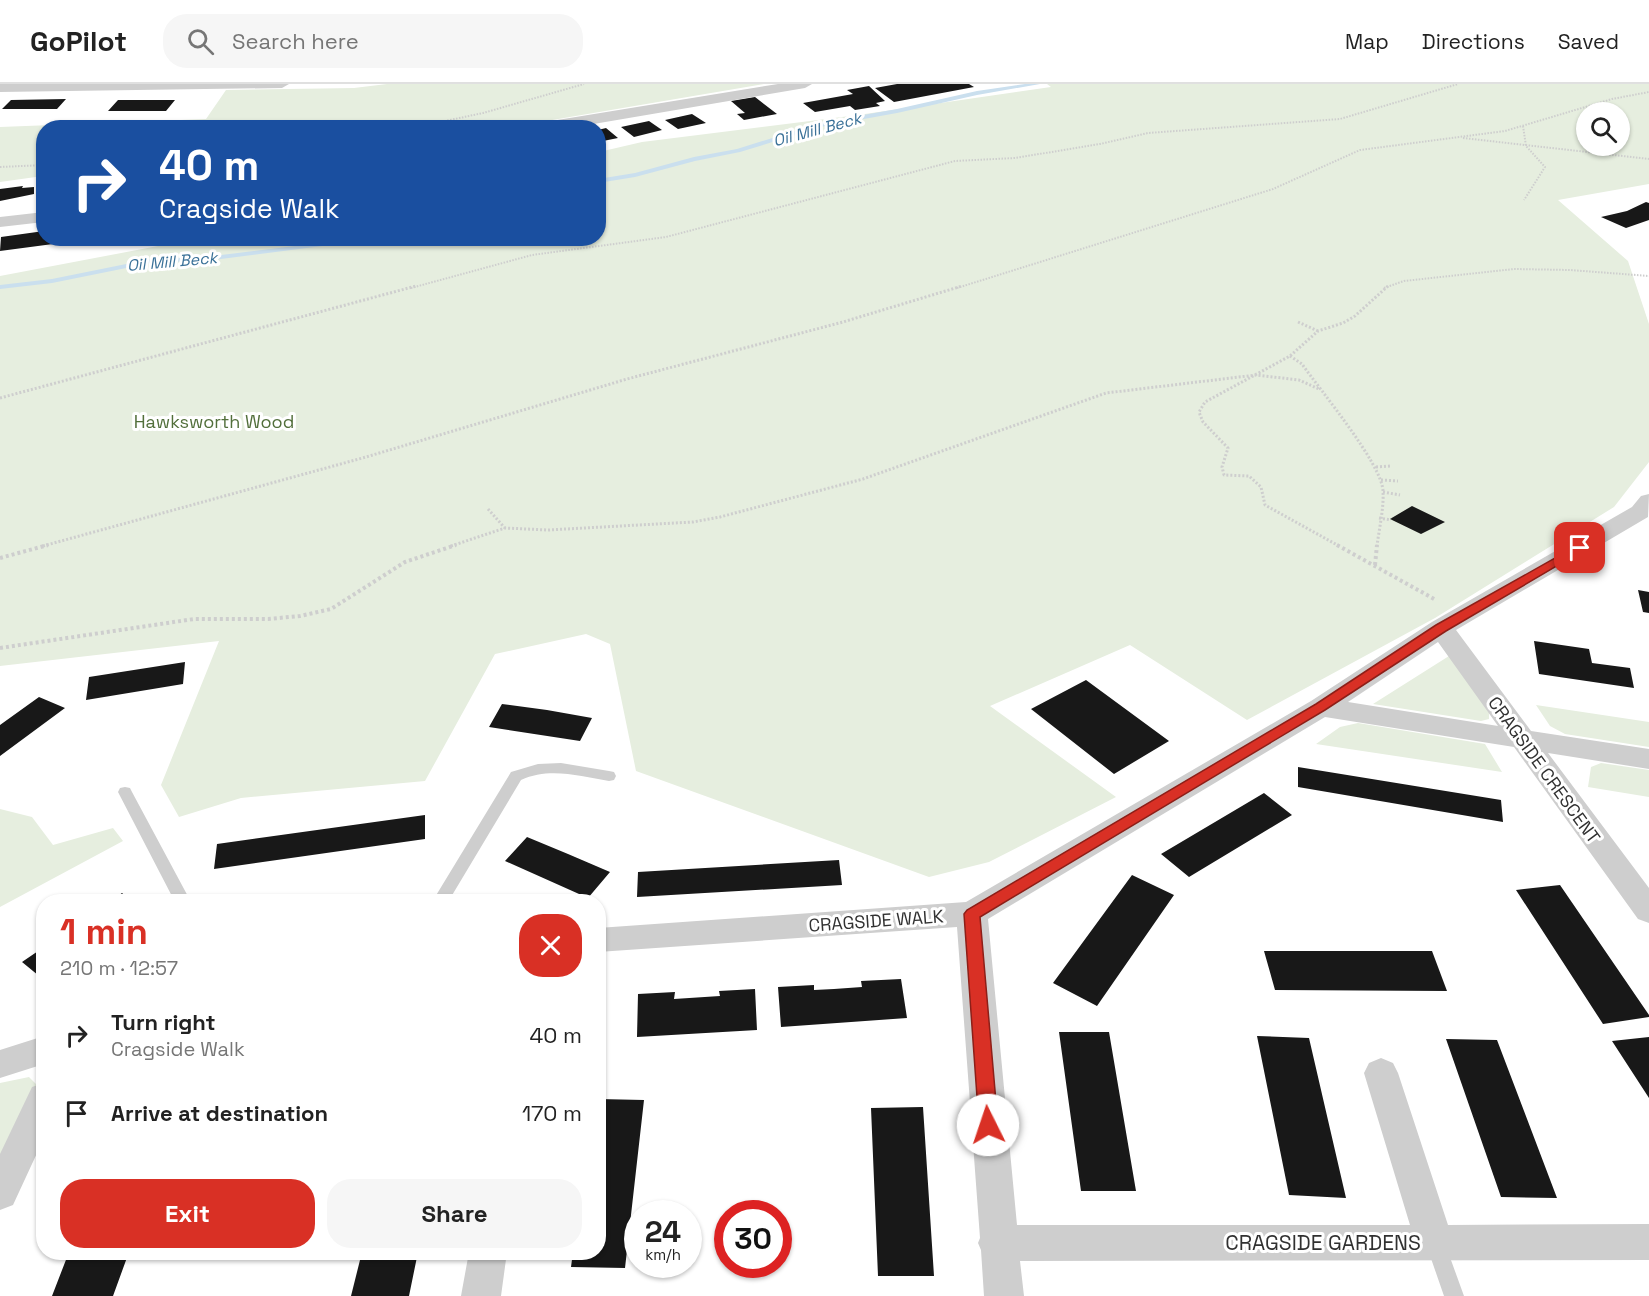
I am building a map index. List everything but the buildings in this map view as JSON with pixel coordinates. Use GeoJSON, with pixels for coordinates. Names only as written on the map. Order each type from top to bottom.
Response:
{"type":"FeatureCollection","features":[{"type":"Feature","properties":{"kind":"street"},"geometry":{"type":"LineString","coordinates":[[0,88],[282,84]]}},
{"type":"Feature","properties":{"kind":"street"},"geometry":{"type":"LineString","coordinates":[[587,120],[805,84]]}},
{"type":"Feature","properties":{"kind":"street"},"geometry":{"type":"LineString","coordinates":[[0,222],[36,218]]}},
{"type":"Feature","properties":{"kind":"street","name":"CRAGSIDE WALK"},"geometry":{"type":"LineString","coordinates":[[606,939],[972,914],[1321,707],[1452,622],[1640,512],[1649,501]]}},
{"type":"Feature","properties":{"kind":"street","name":"CRAGSIDE CRESCENT"},"geometry":{"type":"LineString","coordinates":[[1452,622],[1521,739],[1649,911]]}},
{"type":"Feature","properties":{"kind":"street"},"geometry":{"type":"LineString","coordinates":[[1321,707],[1649,759]]}},
{"type":"Feature","properties":{"kind":"street"},"geometry":{"type":"LineString","coordinates":[[972,914],[997,1243],[1004,1296]]}},
{"type":"Feature","properties":{"kind":"street"},"geometry":{"type":"LineString","coordinates":[[0,1064],[36,1053]]}},
{"type":"Feature","properties":{"kind":"street"},"geometry":{"type":"LineString","coordinates":[[1381,1073],[1435,1243]]}},
{"type":"Feature","properties":{"kind":"street"},"geometry":{"type":"LineString","coordinates":[[0,1193],[36,1115]]}},
{"type":"Feature","properties":{"kind":"street","name":"CRAGSIDE GARDENS"},"geometry":{"type":"LineString","coordinates":[[997,1243],[1649,1242]]}},
{"type":"Feature","properties":{"kind":"street"},"geometry":{"type":"LineString","coordinates":[[480,1296],[487,1260]]}},
{"type":"Feature","properties":{"kind":"lane"},"geometry":{"type":"LineString","coordinates":[[445,894],[516,776],[530,768],[550,767],[609,776]]}},
{"type":"Feature","properties":{"kind":"lane"},"geometry":{"type":"LineString","coordinates":[[125,792],[179,894]]}},
{"type":"Feature","properties":{"kind":"lane"},"geometry":{"type":"LineString","coordinates":[[1435,1243],[1454,1296]]}},
{"type":"Feature","properties":{"kind":"path"},"geometry":{"type":"LineString","coordinates":[[450,120],[483,113],[584,84]]}},
{"type":"Feature","properties":{"kind":"path"},"geometry":{"type":"LineString","coordinates":[[606,245],[666,237],[956,161],[1015,158],[1148,133],[1340,119],[1458,84]]}},
{"type":"Feature","properties":{"kind":"path"},"geometry":{"type":"LineString","coordinates":[[0,558],[366,457],[627,379],[854,319],[1131,235],[1273,189],[1360,150],[1505,131],[1612,99],[1649,92]]}},
{"type":"Feature","properties":{"kind":"path"},"geometry":{"type":"LineString","coordinates":[[1523,126],[1526,146],[1545,167],[1524,200]]}},
{"type":"Feature","properties":{"kind":"path"},"geometry":{"type":"LineString","coordinates":[[1457,138],[1649,159]]}},
{"type":"Feature","properties":{"kind":"path"},"geometry":{"type":"LineString","coordinates":[[0,167],[36,165]]}},
{"type":"Feature","properties":{"kind":"path"},"geometry":{"type":"LineString","coordinates":[[0,398],[532,255],[599,246]]}},
{"type":"Feature","properties":{"kind":"path"},"geometry":{"type":"LineString","coordinates":[[1452,622],[1375,565],[1265,505],[1261,487],[1249,476],[1224,475],[1222,467],[1228,448],[1203,422],[1199,412],[1205,402],[1290,356],[1318,331],[1343,323],[1354,316],[1385,287],[1428,277],[1514,269],[1570,270],[1649,276]]}},
{"type":"Feature","properties":{"kind":"path"},"geometry":{"type":"LineString","coordinates":[[1298,322],[1318,331]]}},
{"type":"Feature","properties":{"kind":"path"},"geometry":{"type":"LineString","coordinates":[[1290,356],[1302,364],[1376,467],[1383,492],[1375,565]]}},
{"type":"Feature","properties":{"kind":"path"},"geometry":{"type":"LineString","coordinates":[[0,648],[194,619],[268,620],[310,614],[331,609],[405,562],[506,528],[548,530],[626,526],[693,522],[720,517],[863,479],[1106,393],[1256,375],[1299,380],[1319,388]]}},
{"type":"Feature","properties":{"kind":"path"},"geometry":{"type":"LineString","coordinates":[[1376,467],[1391,466]]}},
{"type":"Feature","properties":{"kind":"path"},"geometry":{"type":"LineString","coordinates":[[1381,480],[1398,481]]}},
{"type":"Feature","properties":{"kind":"path"},"geometry":{"type":"LineString","coordinates":[[1383,492],[1400,495]]}},
{"type":"Feature","properties":{"kind":"path"},"geometry":{"type":"LineString","coordinates":[[489,509],[506,528]]}},
{"type":"Feature","properties":{"kind":"path"},"geometry":{"type":"LineString","coordinates":[[1379,518],[1391,520]]}},
{"type":"Feature","properties":{"kind":"green space"},"geometry":{"type":"Polygon","coordinates":[[[387,84],[764,84],[552,120],[180,120],[206,119],[226,90],[354,88],[387,84]]]}},
{"type":"Feature","properties":{"kind":"green space","name":"Hawksworth Wood"},"geometry":{"type":"Polygon","coordinates":[[[1047,84],[1649,84],[1649,184],[1558,200],[1628,261],[1649,324],[1649,462],[1614,507],[1435,618],[1247,720],[1130,645],[990,706],[1116,797],[989,862],[929,877],[636,771],[610,644],[586,634],[495,654],[425,781],[241,798],[179,817],[161,785],[219,641],[0,666],[0,276],[158,246],[606,246],[606,150],[642,142],[858,115],[1051,87],[1047,84]]]}},
{"type":"Feature","properties":{"kind":"green space"},"geometry":{"type":"Polygon","coordinates":[[[36,126],[36,177],[0,182],[0,127],[36,126]]]}},
{"type":"Feature","properties":{"kind":"green space"},"geometry":{"type":"Polygon","coordinates":[[[1449,656],[1489,712],[1489,719],[1481,721],[1373,704],[1449,656]]]}},
{"type":"Feature","properties":{"kind":"green space"},"geometry":{"type":"Polygon","coordinates":[[[1536,705],[1649,722],[1649,747],[1565,734],[1550,726],[1536,705]]]}},
{"type":"Feature","properties":{"kind":"green space"},"geometry":{"type":"Polygon","coordinates":[[[1358,723],[1485,744],[1502,772],[1316,744],[1340,727],[1358,723]]]}},
{"type":"Feature","properties":{"kind":"green space"},"geometry":{"type":"Polygon","coordinates":[[[1601,763],[1649,770],[1649,797],[1588,787],[1591,767],[1601,763]]]}},
{"type":"Feature","properties":{"kind":"green space"},"geometry":{"type":"Polygon","coordinates":[[[0,809],[32,817],[53,845],[113,828],[123,841],[0,907],[0,809]]]}},
{"type":"Feature","properties":{"kind":"green space"},"geometry":{"type":"Polygon","coordinates":[[[29,1077],[36,1084],[36,1090],[0,1167],[0,1083],[29,1077]]]}},
{"type":"Feature","properties":{"kind":"waterway","name":"Oil Mill Beck"},"geometry":{"type":"LineString","coordinates":[[606,180],[738,151],[824,124],[977,93],[1037,84]]}},
{"type":"Feature","properties":{"kind":"waterway","name":"Oil Mill Beck"},"geometry":{"type":"LineString","coordinates":[[0,287],[52,281],[151,261],[213,258],[314,246]]}},
{"type":"Feature","properties":{"kind":"route"},"geometry":{"type":"LineString","coordinates":[[988,1125],[972,914],[1321,707],[1441,628],[1580,548]]}}]}
